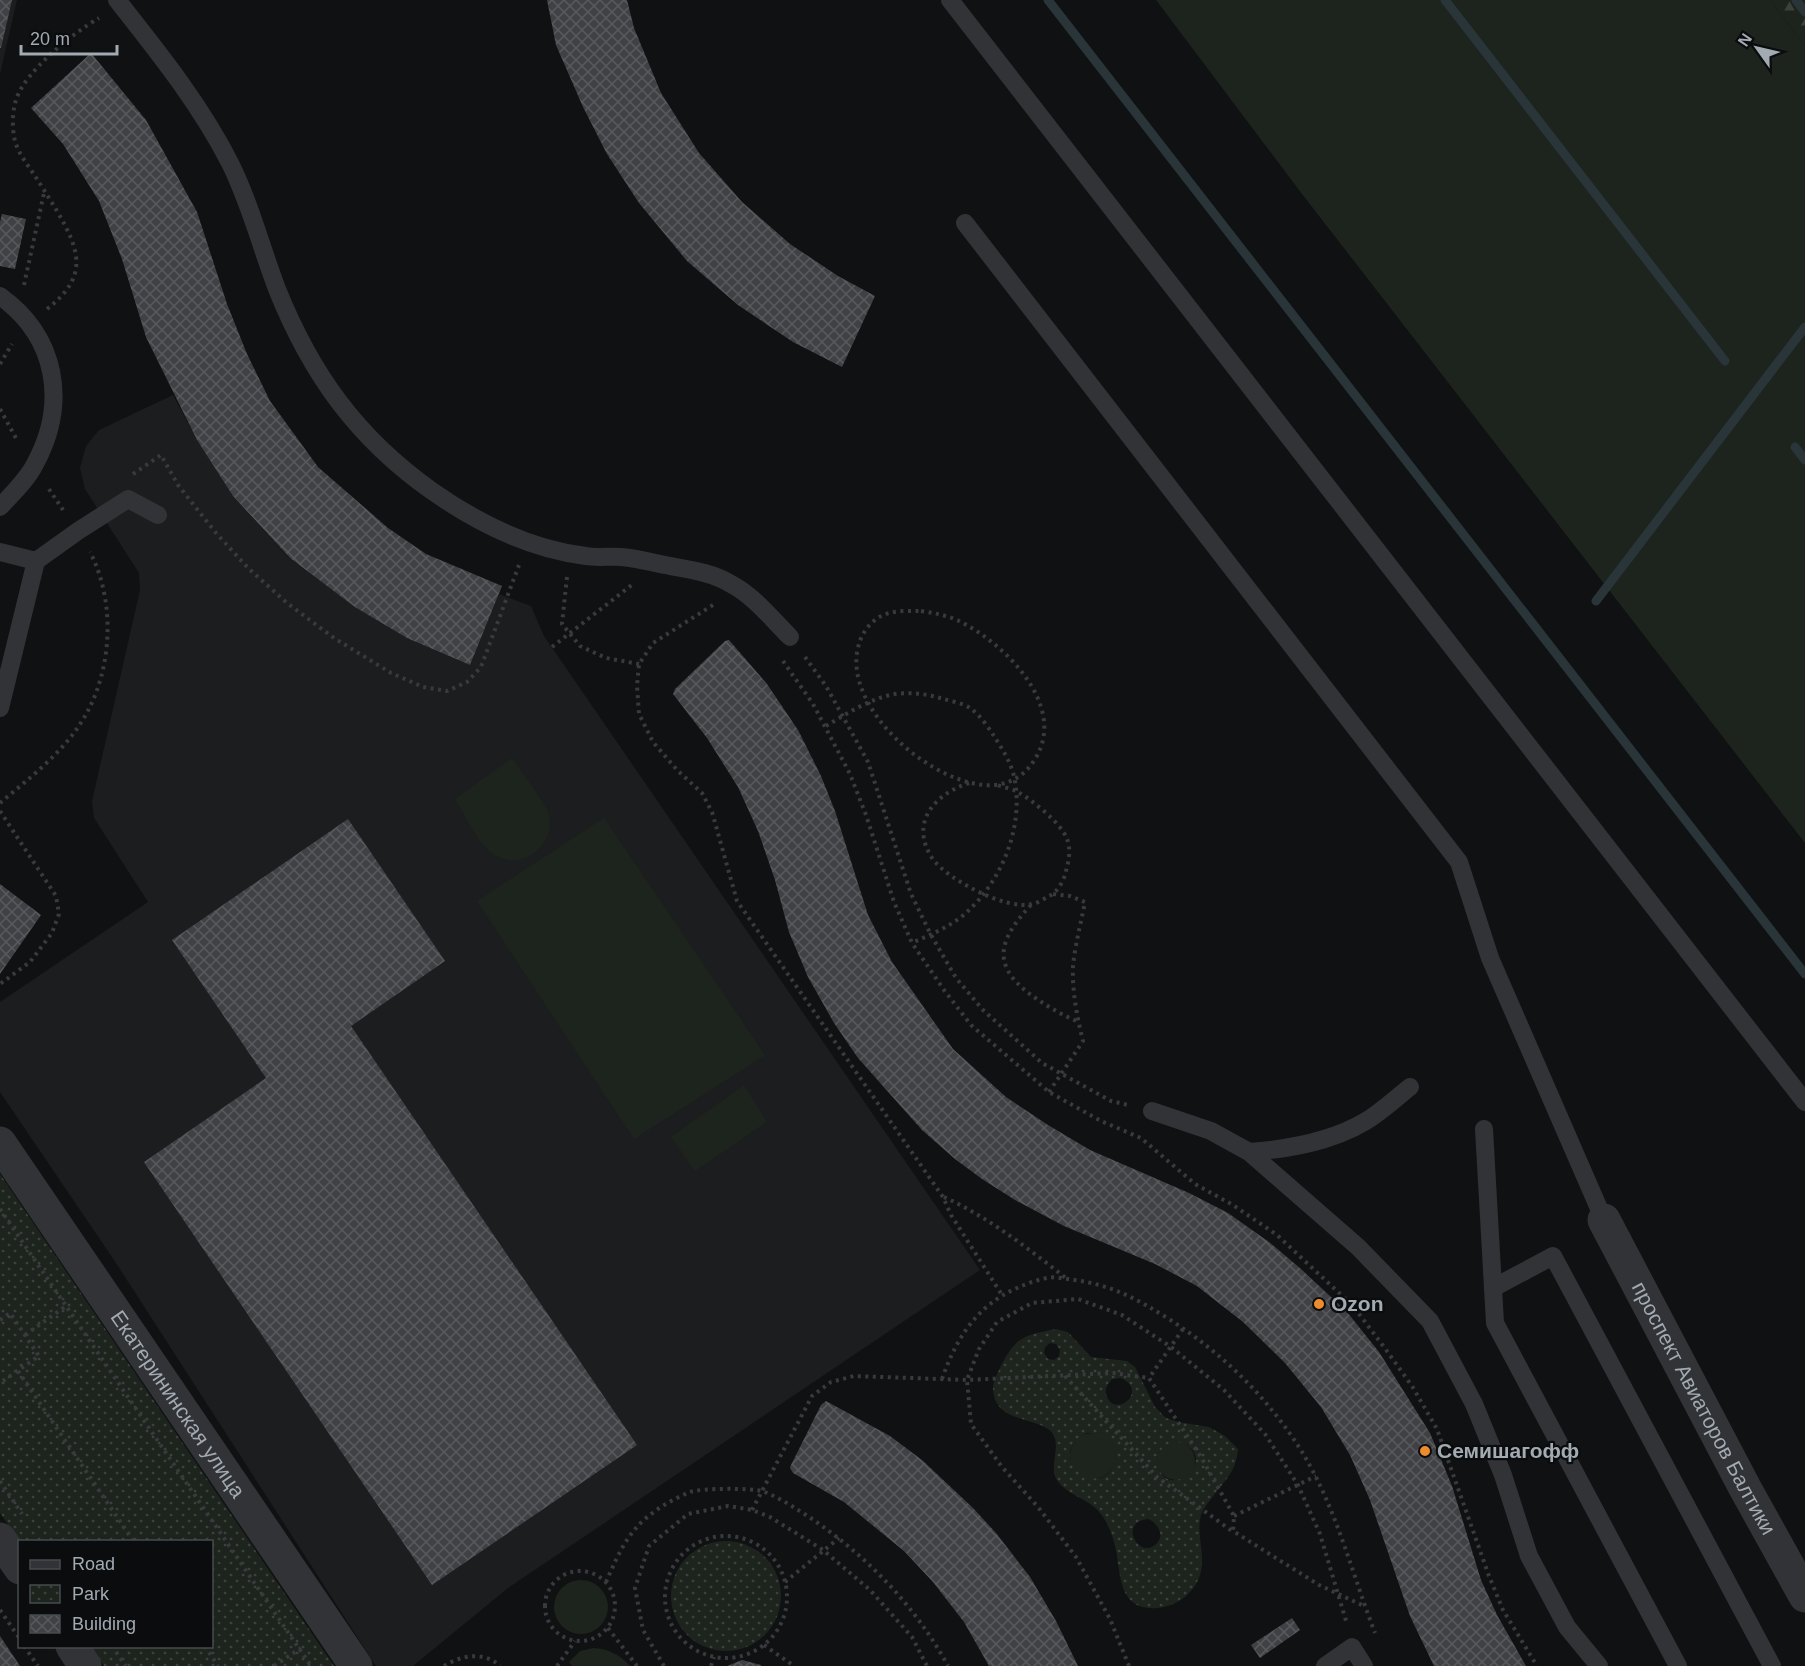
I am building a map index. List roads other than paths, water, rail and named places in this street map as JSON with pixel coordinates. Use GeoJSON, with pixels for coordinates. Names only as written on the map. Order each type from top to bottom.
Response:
{"type":"FeatureCollection","features":[{"type":"Feature","properties":{"kind":"street","name":"Екатерининская улица"},"geometry":{"type":"LineString","coordinates":[[0,1143],[356,1666]]}},
{"type":"Feature","properties":{"kind":"street","name":"проспект Авиаторов Балтики"},"geometry":{"type":"LineString","coordinates":[[1604,1220],[1745,1488],[1805,1596]]}},
{"type":"Feature","properties":{"kind":"street"},"geometry":{"type":"LineString","coordinates":[[0,1539],[18,1565]]}},
{"type":"Feature","properties":{"kind":"street"},"geometry":{"type":"LineString","coordinates":[[73,1648],[85,1666]]}},
{"type":"Feature","properties":{"kind":"lane"},"geometry":{"type":"LineString","coordinates":[[117,0],[174,72],[207,123],[230,164],[249,208],[277,290],[303,344],[346,413],[380,450],[432,491],[493,529],[542,548],[588,556],[623,557],[709,573],[732,584],[756,603],[790,637]]}},
{"type":"Feature","properties":{"kind":"lane"},"geometry":{"type":"LineString","coordinates":[[950,0],[1805,1102]]}},
{"type":"Feature","properties":{"kind":"lane"},"geometry":{"type":"LineString","coordinates":[[964,223],[1459,862],[1490,958],[1604,1220]]}},
{"type":"Feature","properties":{"kind":"lane"},"geometry":{"type":"LineString","coordinates":[[0,296],[16,308],[50,360],[53,387],[53,412],[44,445],[34,466],[0,507]]}},
{"type":"Feature","properties":{"kind":"lane"},"geometry":{"type":"LineString","coordinates":[[0,708],[36,561],[128,499],[158,515]]}},
{"type":"Feature","properties":{"kind":"lane"},"geometry":{"type":"LineString","coordinates":[[0,552],[36,561]]}},
{"type":"Feature","properties":{"kind":"lane"},"geometry":{"type":"LineString","coordinates":[[1249,1152],[1278,1150],[1322,1140],[1366,1121],[1410,1087]]}},
{"type":"Feature","properties":{"kind":"lane"},"geometry":{"type":"LineString","coordinates":[[1152,1111],[1210,1131],[1249,1152],[1358,1247],[1430,1321],[1474,1404],[1503,1475],[1529,1556],[1567,1627],[1599,1666]]}},
{"type":"Feature","properties":{"kind":"lane"},"geometry":{"type":"LineString","coordinates":[[1485,1129],[1495,1323],[1677,1666]]}},
{"type":"Feature","properties":{"kind":"lane"},"geometry":{"type":"LineString","coordinates":[[1493,1288],[1553,1256],[1772,1666]]}},
{"type":"Feature","properties":{"kind":"lane"},"geometry":{"type":"LineString","coordinates":[[1324,1666],[1352,1647],[1364,1666]]}},
{"type":"Feature","properties":{"kind":"waterway"},"geometry":{"type":"LineString","coordinates":[[1048,0],[1805,974]]}},
{"type":"Feature","properties":{"kind":"waterway"},"geometry":{"type":"LineString","coordinates":[[1445,0],[1725,361]]}},
{"type":"Feature","properties":{"kind":"waterway"},"geometry":{"type":"LineString","coordinates":[[1796,0],[1805,12]]}},
{"type":"Feature","properties":{"kind":"waterway"},"geometry":{"type":"LineString","coordinates":[[1596,601],[1805,327]]}},
{"type":"Feature","properties":{"kind":"waterway"},"geometry":{"type":"LineString","coordinates":[[1795,447],[1805,460]]}},
{"type":"Feature","properties":{"kind":"place","name":"Ozon"},"geometry":{"type":"Point","coordinates":[1319,1304]}},
{"type":"Feature","properties":{"kind":"place","name":"Семишагофф"},"geometry":{"type":"Point","coordinates":[1425,1451]}}]}
